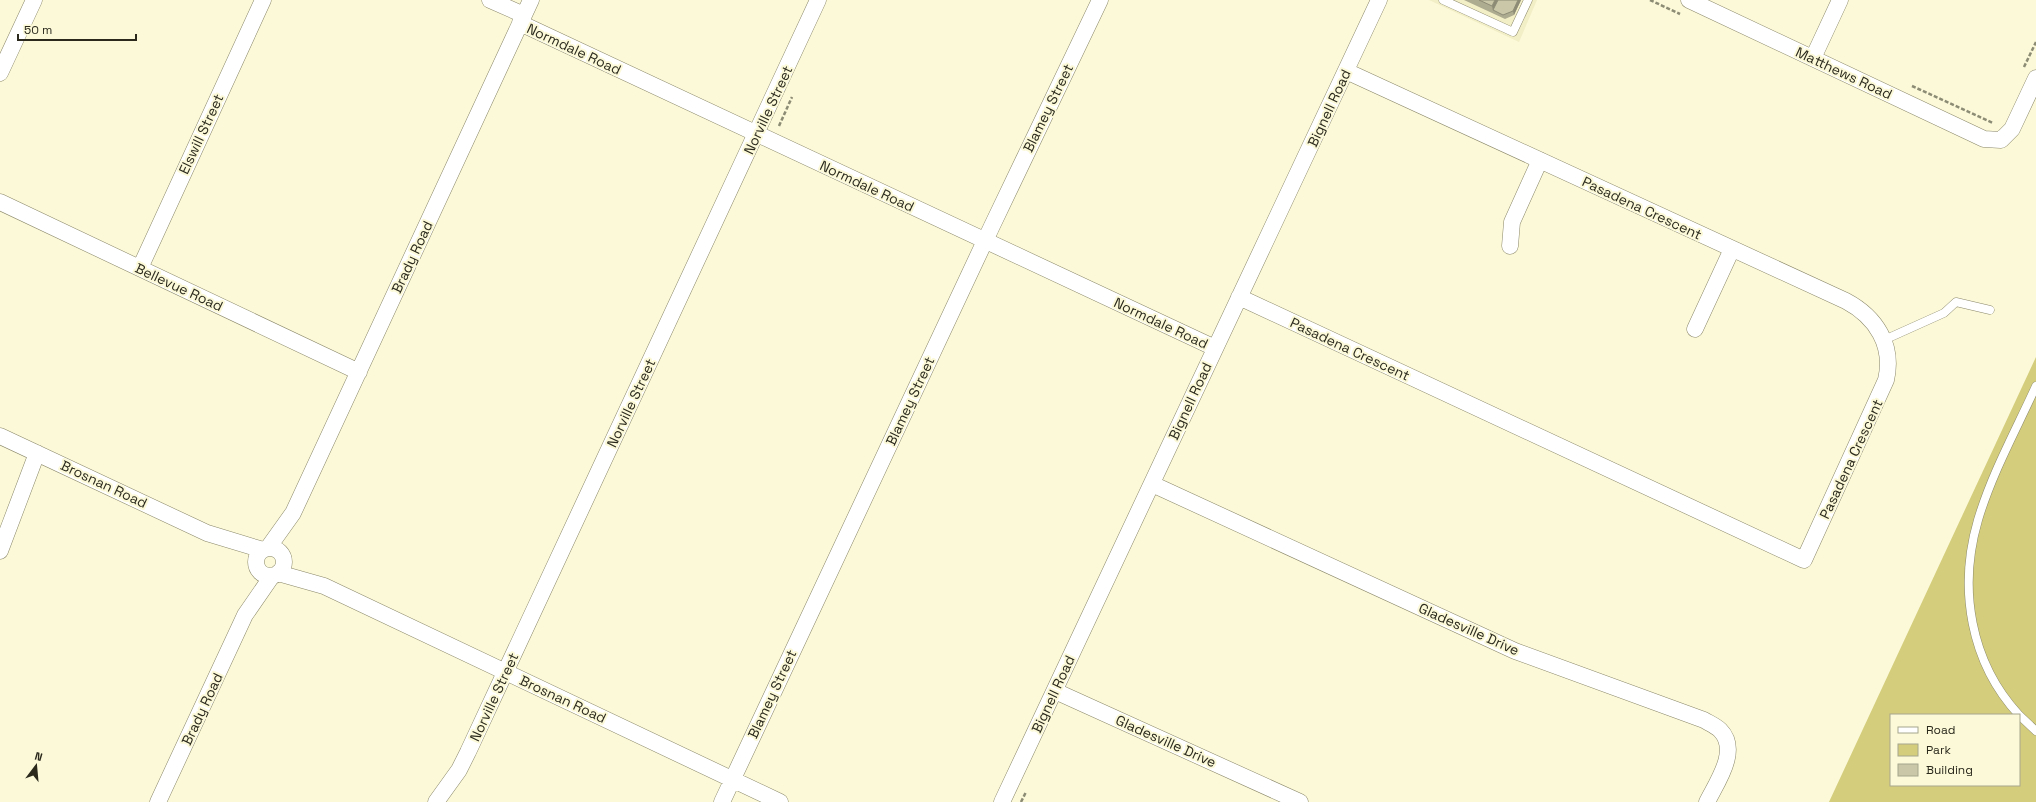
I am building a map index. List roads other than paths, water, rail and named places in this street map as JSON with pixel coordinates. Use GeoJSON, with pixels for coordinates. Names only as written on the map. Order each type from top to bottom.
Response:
{"type":"FeatureCollection","features":[{"type":"Feature","properties":{"kind":"street"},"geometry":{"type":"LineString","coordinates":[[0,72],[34,0]]}},
{"type":"Feature","properties":{"kind":"street","name":"Elswill Street"},"geometry":{"type":"LineString","coordinates":[[140,268],[263,0]]}},
{"type":"Feature","properties":{"kind":"street","name":"Normdale Road"},"geometry":{"type":"LineString","coordinates":[[490,0],[522,19],[757,134],[1215,348]]}},
{"type":"Feature","properties":{"kind":"street","name":"Brady Road"},"geometry":{"type":"LineString","coordinates":[[158,802],[246,616],[531,0]]}},
{"type":"Feature","properties":{"kind":"street","name":"Norville Street"},"geometry":{"type":"LineString","coordinates":[[436,802],[465,758],[757,134],[818,0]]}},
{"type":"Feature","properties":{"kind":"street","name":"Blamey Street"},"geometry":{"type":"LineString","coordinates":[[722,802],[985,241],[1100,0]]}},
{"type":"Feature","properties":{"kind":"street","name":"Bignell Road"},"geometry":{"type":"LineString","coordinates":[[1002,802],[1379,0]]}},
{"type":"Feature","properties":{"kind":"street","name":"Matthews Road"},"geometry":{"type":"LineString","coordinates":[[1689,0],[1984,139],[1999,132],[2012,129],[2030,74]]}},
{"type":"Feature","properties":{"kind":"street"},"geometry":{"type":"LineString","coordinates":[[1813,58],[1840,0]]}},
{"type":"Feature","properties":{"kind":"street","name":"Pasadena Crescent"},"geometry":{"type":"LineString","coordinates":[[1239,297],[1804,560],[1885,385],[1889,369],[1884,340],[1874,322],[1856,306],[1346,71]]}},
{"type":"Feature","properties":{"kind":"street"},"geometry":{"type":"LineString","coordinates":[[1510,246],[1512,222],[1540,160]]}},
{"type":"Feature","properties":{"kind":"street","name":"Bellevue Road"},"geometry":{"type":"LineString","coordinates":[[0,202],[359,372]]}},
{"type":"Feature","properties":{"kind":"street"},"geometry":{"type":"LineString","coordinates":[[1695,329],[1732,249]]}},
{"type":"Feature","properties":{"kind":"street","name":"Brosnan Road"},"geometry":{"type":"LineString","coordinates":[[0,436],[324,586],[780,802]]}},
{"type":"Feature","properties":{"kind":"street"},"geometry":{"type":"LineString","coordinates":[[0,551],[37,453]]}},
{"type":"Feature","properties":{"kind":"street","name":"Gladesville Drive"},"geometry":{"type":"LineString","coordinates":[[1152,484],[1509,648],[1704,720],[1720,730],[1729,747],[1727,758],[1707,802]]}},
{"type":"Feature","properties":{"kind":"street","name":"Gladesville Drive"},"geometry":{"type":"LineString","coordinates":[[1055,691],[1300,802]]}},
{"type":"Feature","properties":{"kind":"lane"},"geometry":{"type":"LineString","coordinates":[[1443,0],[1513,32],[1528,0]]}},
{"type":"Feature","properties":{"kind":"lane"},"geometry":{"type":"LineString","coordinates":[[1884,340],[1944,313],[1956,302],[1990,310]]}},
{"type":"Feature","properties":{"kind":"lane"},"geometry":{"type":"LineString","coordinates":[[2018,714],[2006,701],[1990,676],[1978,647],[1971,619],[1970,580],[1972,546],[1978,520],[1992,482],[2036,386]]}},
{"type":"Feature","properties":{"kind":"lane"},"geometry":{"type":"LineString","coordinates":[[2020,716],[2036,731]]}}]}
